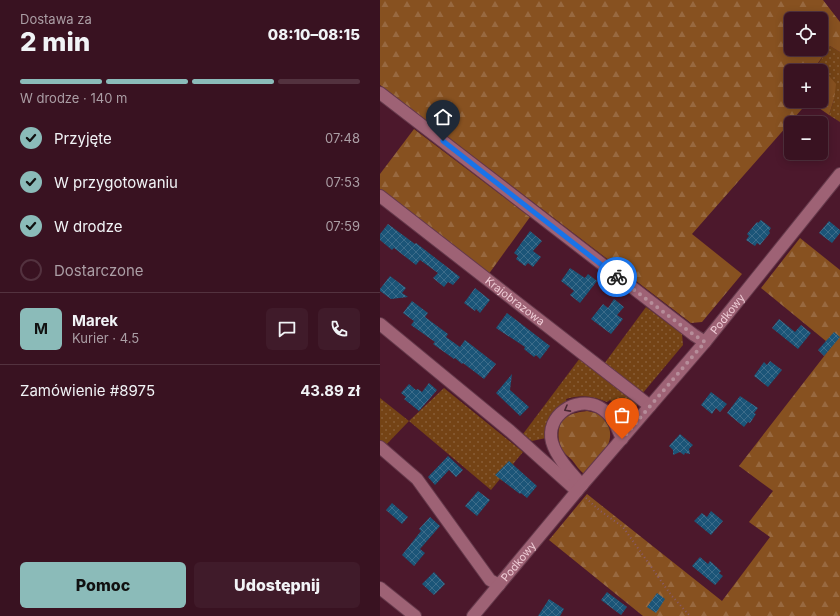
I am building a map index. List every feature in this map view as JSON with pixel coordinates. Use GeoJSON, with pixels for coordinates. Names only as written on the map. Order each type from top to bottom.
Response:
{"type":"FeatureCollection","features":[{"type":"Feature","properties":{"kind":"street"},"geometry":{"type":"LineString","coordinates":[[380,93],[705,342]]}},
{"type":"Feature","properties":{"kind":"street","name":"Podkowy"},"geometry":{"type":"LineString","coordinates":[[473,616],[705,342],[840,174]]}},
{"type":"Feature","properties":{"kind":"street","name":"Krajobrazowa"},"geometry":{"type":"LineString","coordinates":[[380,196],[650,406]]}},
{"type":"Feature","properties":{"kind":"street"},"geometry":{"type":"LineString","coordinates":[[380,324],[580,488]]}},
{"type":"Feature","properties":{"kind":"street"},"geometry":{"type":"LineString","coordinates":[[580,488],[552,443],[552,427],[556,418],[562,411],[570,407],[584,404],[599,407],[610,416],[622,439]]}},
{"type":"Feature","properties":{"kind":"street"},"geometry":{"type":"LineString","coordinates":[[380,447],[417,479],[490,580],[499,585]]}},
{"type":"Feature","properties":{"kind":"street"},"geometry":{"type":"LineString","coordinates":[[380,588],[415,616]]}},
{"type":"Feature","properties":{"kind":"path"},"geometry":{"type":"LineString","coordinates":[[580,488],[599,510],[623,527],[671,595],[690,616]]}},
{"type":"Feature","properties":{"kind":"shaded area"},"geometry":{"type":"Polygon","coordinates":[[[830,46],[840,52],[840,122],[829,115],[834,99],[828,86],[828,64],[818,64],[823,56],[828,56],[828,49],[830,46]]]}},
{"type":"Feature","properties":{"kind":"shaded area"},"geometry":{"type":"Polygon","coordinates":[[[646,307],[682,334],[683,345],[642,394],[604,364],[646,307]]]}},
{"type":"Feature","properties":{"kind":"shaded area"},"geometry":{"type":"Polygon","coordinates":[[[580,358],[637,403],[634,413],[626,420],[621,418],[616,410],[618,407],[610,400],[607,402],[592,397],[572,397],[566,399],[567,402],[554,413],[546,438],[532,441],[523,434],[580,358]]]}},
{"type":"Feature","properties":{"kind":"shaded area"},"geometry":{"type":"Polygon","coordinates":[[[444,388],[523,452],[513,464],[515,467],[502,481],[500,479],[491,490],[409,421],[444,388]]]}},
{"type":"Feature","properties":{"kind":"shaded area"},"geometry":{"type":"Polygon","coordinates":[[[380,398],[409,421],[384,447],[380,444],[380,398]]]}},
{"type":"Feature","properties":{"kind":"green space"},"geometry":{"type":"Polygon","coordinates":[[[380,0],[823,0],[840,22],[840,52],[830,46],[828,49],[828,12],[784,12],[784,56],[823,56],[818,63],[819,64],[784,64],[784,108],[803,108],[796,116],[784,116],[784,129],[692,234],[742,274],[702,322],[691,323],[380,85],[380,0]]]}},
{"type":"Feature","properties":{"kind":"green space"},"geometry":{"type":"Polygon","coordinates":[[[828,75],[836,84],[834,99],[829,115],[819,108],[828,108],[828,75]]]}},
{"type":"Feature","properties":{"kind":"green space"},"geometry":{"type":"Polygon","coordinates":[[[414,129],[530,217],[488,275],[380,191],[380,174],[414,129]]]}},
{"type":"Feature","properties":{"kind":"green space"},"geometry":{"type":"Polygon","coordinates":[[[800,238],[840,270],[840,616],[643,616],[549,540],[587,494],[722,601],[770,537],[749,522],[773,491],[739,466],[832,346],[761,288],[800,238]]]}},
{"type":"Feature","properties":{"kind":"green space"},"geometry":{"type":"Polygon","coordinates":[[[587,411],[600,415],[606,421],[610,429],[610,438],[605,449],[584,474],[563,451],[558,433],[560,424],[566,417],[587,411]]]}},
{"type":"Feature","properties":{"kind":"building"},"geometry":{"type":"Polygon","coordinates":[[[761,220],[771,228],[769,231],[770,233],[760,245],[757,243],[755,246],[746,240],[749,236],[747,234],[757,222],[758,223],[761,220]]]}},
{"type":"Feature","properties":{"kind":"building"},"geometry":{"type":"Polygon","coordinates":[[[829,221],[840,230],[840,233],[832,243],[819,233],[829,221]]]}},
{"type":"Feature","properties":{"kind":"building"},"geometry":{"type":"Polygon","coordinates":[[[388,224],[415,244],[416,243],[460,277],[453,285],[448,282],[444,287],[433,278],[438,273],[420,260],[416,265],[394,248],[392,250],[380,240],[380,234],[388,224]]]}},
{"type":"Feature","properties":{"kind":"building"},"geometry":{"type":"Polygon","coordinates":[[[530,231],[542,241],[533,251],[541,257],[533,267],[528,263],[525,266],[516,259],[518,256],[514,253],[530,231]]]}},
{"type":"Feature","properties":{"kind":"building"},"geometry":{"type":"Polygon","coordinates":[[[570,268],[585,278],[588,274],[597,281],[580,303],[570,295],[574,291],[561,281],[570,268]]]}},
{"type":"Feature","properties":{"kind":"building"},"geometry":{"type":"Polygon","coordinates":[[[390,276],[406,288],[402,293],[408,297],[391,299],[380,291],[390,276]]]}},
{"type":"Feature","properties":{"kind":"building"},"geometry":{"type":"Polygon","coordinates":[[[475,288],[490,300],[480,313],[476,309],[475,311],[464,303],[475,288]]]}},
{"type":"Feature","properties":{"kind":"building"},"geometry":{"type":"Polygon","coordinates":[[[614,299],[624,307],[617,315],[623,319],[611,334],[591,319],[603,304],[608,308],[614,299]]]}},
{"type":"Feature","properties":{"kind":"building"},"geometry":{"type":"Polygon","coordinates":[[[412,301],[428,313],[425,317],[448,334],[446,337],[460,347],[465,340],[496,364],[484,379],[463,363],[462,364],[455,358],[454,359],[433,344],[435,342],[411,325],[414,321],[403,313],[412,301]]]}},
{"type":"Feature","properties":{"kind":"building"},"geometry":{"type":"Polygon","coordinates":[[[507,313],[550,346],[540,359],[536,355],[534,357],[524,349],[525,347],[496,328],[507,313]]]}},
{"type":"Feature","properties":{"kind":"building"},"geometry":{"type":"Polygon","coordinates":[[[779,319],[795,332],[801,325],[811,333],[798,349],[772,328],[779,319]]]}},
{"type":"Feature","properties":{"kind":"building"},"geometry":{"type":"Polygon","coordinates":[[[834,332],[840,337],[824,356],[818,350],[834,332]]]}},
{"type":"Feature","properties":{"kind":"building"},"geometry":{"type":"Polygon","coordinates":[[[770,361],[782,370],[768,387],[754,376],[764,362],[767,365],[770,361]]]}},
{"type":"Feature","properties":{"kind":"building"},"geometry":{"type":"Polygon","coordinates":[[[512,374],[510,390],[529,407],[520,416],[496,393],[512,374]]]}},
{"type":"Feature","properties":{"kind":"building"},"geometry":{"type":"Polygon","coordinates":[[[429,383],[437,390],[419,411],[404,399],[406,397],[401,393],[409,384],[416,390],[418,389],[422,392],[429,383]]]}},
{"type":"Feature","properties":{"kind":"building"},"geometry":{"type":"Polygon","coordinates":[[[711,392],[727,404],[720,412],[716,408],[712,414],[701,405],[711,392]]]}},
{"type":"Feature","properties":{"kind":"building"},"geometry":{"type":"Polygon","coordinates":[[[740,396],[758,408],[750,423],[748,422],[744,427],[727,413],[740,396]]]}},
{"type":"Feature","properties":{"kind":"building"},"geometry":{"type":"Polygon","coordinates":[[[680,434],[693,445],[689,449],[690,454],[685,453],[684,455],[680,452],[673,455],[673,450],[669,446],[680,434]]]}},
{"type":"Feature","properties":{"kind":"building"},"geometry":{"type":"Polygon","coordinates":[[[448,456],[463,470],[456,477],[449,470],[435,485],[428,477],[448,456]]]}},
{"type":"Feature","properties":{"kind":"building"},"geometry":{"type":"Polygon","coordinates":[[[509,461],[537,486],[527,498],[495,475],[509,461]]]}},
{"type":"Feature","properties":{"kind":"building"},"geometry":{"type":"Polygon","coordinates":[[[478,491],[490,500],[477,516],[465,506],[478,491]]]}},
{"type":"Feature","properties":{"kind":"building"},"geometry":{"type":"Polygon","coordinates":[[[392,503],[408,517],[402,524],[386,510],[392,503]]]}},
{"type":"Feature","properties":{"kind":"building"},"geometry":{"type":"Polygon","coordinates":[[[711,511],[723,521],[711,535],[694,521],[702,513],[707,517],[711,511]]]}},
{"type":"Feature","properties":{"kind":"building"},"geometry":{"type":"Polygon","coordinates":[[[430,517],[440,526],[420,549],[425,553],[414,566],[402,555],[421,531],[419,529],[430,517]]]}},
{"type":"Feature","properties":{"kind":"building"},"geometry":{"type":"Polygon","coordinates":[[[700,557],[708,564],[710,561],[721,571],[719,573],[723,576],[715,585],[692,566],[700,557]]]}},
{"type":"Feature","properties":{"kind":"building"},"geometry":{"type":"Polygon","coordinates":[[[434,572],[445,584],[434,595],[422,584],[434,572]]]}},
{"type":"Feature","properties":{"kind":"building"},"geometry":{"type":"Polygon","coordinates":[[[607,592],[627,607],[621,615],[601,600],[607,592]]]}},
{"type":"Feature","properties":{"kind":"building"},"geometry":{"type":"Polygon","coordinates":[[[657,593],[665,599],[656,613],[647,607],[657,593]]]}},
{"type":"Feature","properties":{"kind":"building"},"geometry":{"type":"Polygon","coordinates":[[[549,599],[564,609],[560,616],[538,616],[549,599]]]}},
{"type":"Feature","properties":{"kind":"way so far"},"geometry":{"type":"LineString","coordinates":[[617,277],[705,342],[622,439]]}},
{"type":"Feature","properties":{"kind":"route"},"geometry":{"type":"LineString","coordinates":[[443,141],[617,277]]}}]}
